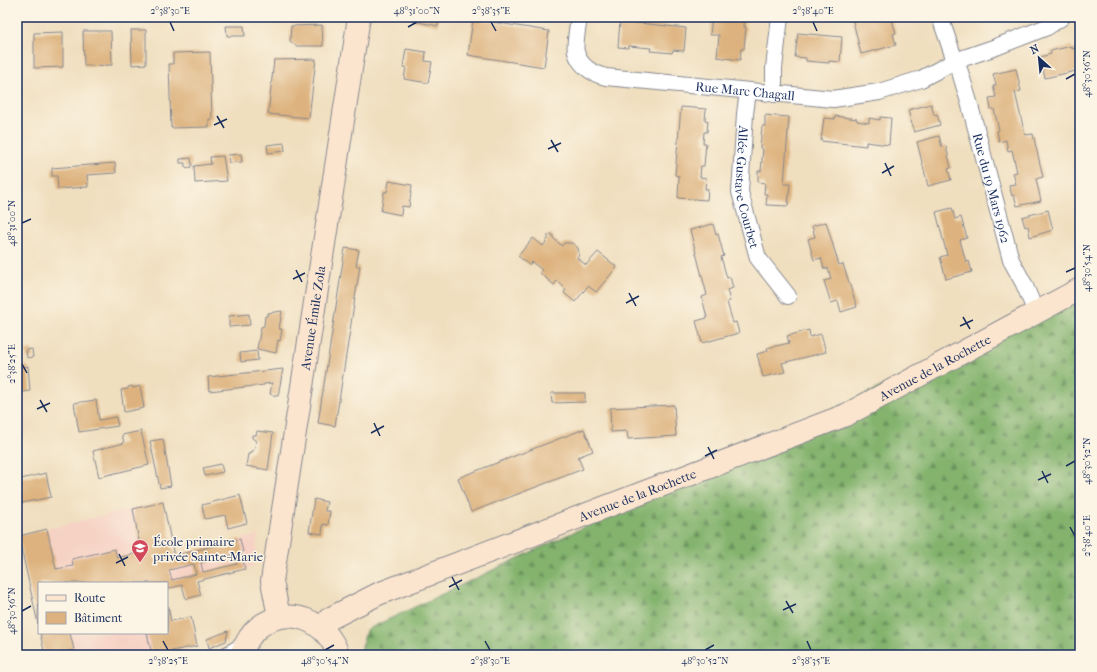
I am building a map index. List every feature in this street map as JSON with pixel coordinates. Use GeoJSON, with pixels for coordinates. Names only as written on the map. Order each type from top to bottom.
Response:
{"type":"FeatureCollection","features":[{"type":"Feature","properties":{"kind":"main road","name":"Avenue Émile Zola"},"geometry":{"type":"LineString","coordinates":[[279,617],[272,581],[359,17]]}},
{"type":"Feature","properties":{"kind":"main road","name":"Avenue de la Rochette"},"geometry":{"type":"LineString","coordinates":[[322,629],[329,620],[378,594],[846,415],[1080,289]]}},
{"type":"Feature","properties":{"kind":"main road"},"geometry":{"type":"LineString","coordinates":[[238,651],[259,627],[279,617],[291,616],[313,622],[322,629],[330,637],[336,647],[338,655]]}},
{"type":"Feature","properties":{"kind":"street","name":"Rue Marc Chagall"},"geometry":{"type":"LineString","coordinates":[[579,17],[576,51],[581,62],[587,69],[596,75],[833,99],[879,92],[921,79],[955,61],[1047,27],[1062,17]]}},
{"type":"Feature","properties":{"kind":"street"},"geometry":{"type":"LineString","coordinates":[[774,94],[774,68],[780,17]]}},
{"type":"Feature","properties":{"kind":"street"},"geometry":{"type":"LineString","coordinates":[[940,17],[955,61]]}},
{"type":"Feature","properties":{"kind":"street","name":"Rue du 19 Mars 1962"},"geometry":{"type":"LineString","coordinates":[[955,61],[969,102],[1011,260],[1027,290],[1036,312]]}},
{"type":"Feature","properties":{"kind":"street","name":"Allée Gustave Courbet"},"geometry":{"type":"LineString","coordinates":[[748,91],[740,192],[758,258],[788,296]]}},
{"type":"Feature","properties":{"kind":"shaded area","name":"École primaire privée Sainte-Marie"},"geometry":{"type":"Polygon","coordinates":[[[147,505],[158,559],[258,535],[254,566],[168,589],[168,582],[38,582],[38,622],[19,536],[147,505]]]}},
{"type":"Feature","properties":{"kind":"shaded area"},"geometry":{"type":"Polygon","coordinates":[[[168,608],[178,655],[45,655],[40,634],[168,634],[168,608]]]}},
{"type":"Feature","properties":{"kind":"green space"},"geometry":{"type":"Polygon","coordinates":[[[1080,293],[1080,655],[360,655],[366,630],[1080,293]]]}},
{"type":"Feature","properties":{"kind":"building"},"geometry":{"type":"Polygon","coordinates":[[[414,17],[439,17],[438,26],[413,21],[414,17]]]}},
{"type":"Feature","properties":{"kind":"building"},"geometry":{"type":"Polygon","coordinates":[[[712,17],[745,17],[744,27],[746,27],[744,49],[741,49],[740,60],[717,57],[719,35],[710,35],[712,17]]]}},
{"type":"Feature","properties":{"kind":"building"},"geometry":{"type":"Polygon","coordinates":[[[852,17],[891,17],[896,33],[893,34],[896,45],[861,54],[852,17]]]}},
{"type":"Feature","properties":{"kind":"building"},"geometry":{"type":"Polygon","coordinates":[[[473,19],[549,31],[544,67],[468,55],[473,19]]]}},
{"type":"Feature","properties":{"kind":"building"},"geometry":{"type":"Polygon","coordinates":[[[620,21],[686,28],[684,51],[673,50],[672,53],[650,51],[651,48],[629,46],[628,48],[618,47],[620,21]]]}},
{"type":"Feature","properties":{"kind":"building"},"geometry":{"type":"Polygon","coordinates":[[[322,25],[323,46],[296,46],[290,41],[291,26],[322,25]]]}},
{"type":"Feature","properties":{"kind":"building"},"geometry":{"type":"Polygon","coordinates":[[[226,26],[244,26],[245,36],[227,36],[226,26]]]}},
{"type":"Feature","properties":{"kind":"building"},"geometry":{"type":"Polygon","coordinates":[[[131,30],[146,30],[146,64],[132,65],[131,30]]]}},
{"type":"Feature","properties":{"kind":"building"},"geometry":{"type":"Polygon","coordinates":[[[83,31],[111,31],[112,65],[84,66],[83,31]]]}},
{"type":"Feature","properties":{"kind":"building"},"geometry":{"type":"Polygon","coordinates":[[[63,32],[63,67],[34,68],[34,33],[63,32]]]}},
{"type":"Feature","properties":{"kind":"building"},"geometry":{"type":"Polygon","coordinates":[[[798,33],[842,37],[840,62],[829,61],[829,63],[806,61],[806,58],[795,57],[798,33]]]}},
{"type":"Feature","properties":{"kind":"building"},"geometry":{"type":"Polygon","coordinates":[[[1072,46],[1072,49],[1080,47],[1080,70],[1045,78],[1040,57],[1051,54],[1050,51],[1072,46]]]}},
{"type":"Feature","properties":{"kind":"building"},"geometry":{"type":"Polygon","coordinates":[[[406,49],[426,52],[425,61],[432,62],[428,83],[404,79],[406,67],[403,67],[406,49]]]}},
{"type":"Feature","properties":{"kind":"building"},"geometry":{"type":"Polygon","coordinates":[[[210,52],[212,119],[209,119],[209,127],[171,128],[169,64],[173,64],[173,53],[210,52]]]}},
{"type":"Feature","properties":{"kind":"building"},"geometry":{"type":"Polygon","coordinates":[[[316,59],[309,118],[268,114],[274,60],[316,59]]]}},
{"type":"Feature","properties":{"kind":"building"},"geometry":{"type":"Polygon","coordinates":[[[1016,69],[1021,91],[1015,92],[1025,135],[1033,134],[1043,177],[1036,179],[1041,201],[1017,206],[1009,185],[1016,184],[1013,173],[1017,172],[1012,150],[1008,151],[1006,140],[999,142],[997,131],[999,130],[994,109],[991,109],[989,98],[996,97],[993,86],[996,85],[993,74],[1016,69]]]}},
{"type":"Feature","properties":{"kind":"building"},"geometry":{"type":"Polygon","coordinates":[[[931,104],[934,115],[937,114],[940,125],[914,132],[908,110],[931,104]]]}},
{"type":"Feature","properties":{"kind":"building"},"geometry":{"type":"Polygon","coordinates":[[[681,107],[706,109],[705,120],[708,121],[707,132],[704,132],[703,143],[706,143],[704,166],[701,166],[700,177],[706,178],[705,189],[708,189],[707,200],[678,198],[679,176],[675,175],[681,107]]]}},
{"type":"Feature","properties":{"kind":"building"},"geometry":{"type":"Polygon","coordinates":[[[765,115],[789,117],[784,184],[790,184],[788,206],[766,205],[767,194],[764,194],[765,183],[758,182],[758,171],[761,171],[763,149],[760,148],[762,126],[765,126],[765,115]]]}},
{"type":"Feature","properties":{"kind":"building"},"geometry":{"type":"Polygon","coordinates":[[[835,116],[857,119],[857,121],[869,123],[869,118],[880,120],[880,117],[891,118],[889,145],[866,142],[866,146],[821,141],[824,118],[835,119],[835,116]]]}},
{"type":"Feature","properties":{"kind":"building"},"geometry":{"type":"Polygon","coordinates":[[[939,136],[942,147],[946,146],[951,168],[948,169],[951,180],[928,186],[917,142],[939,136]]]}},
{"type":"Feature","properties":{"kind":"building"},"geometry":{"type":"Polygon","coordinates":[[[284,143],[285,151],[268,153],[267,145],[284,143]]]}},
{"type":"Feature","properties":{"kind":"building"},"geometry":{"type":"Polygon","coordinates":[[[241,154],[242,162],[229,163],[228,155],[241,154]]]}},
{"type":"Feature","properties":{"kind":"building"},"geometry":{"type":"Polygon","coordinates":[[[223,156],[227,181],[195,183],[194,166],[211,164],[210,157],[223,156]]]}},
{"type":"Feature","properties":{"kind":"building"},"geometry":{"type":"Polygon","coordinates":[[[191,158],[192,165],[190,168],[185,167],[185,163],[180,163],[180,159],[191,158]]]}},
{"type":"Feature","properties":{"kind":"building"},"geometry":{"type":"Polygon","coordinates":[[[115,163],[116,173],[87,175],[88,187],[58,189],[57,176],[52,176],[52,168],[115,163]]]}},
{"type":"Feature","properties":{"kind":"building"},"geometry":{"type":"Polygon","coordinates":[[[389,181],[412,185],[409,207],[402,206],[401,215],[381,211],[384,192],[387,192],[389,181]]]}},
{"type":"Feature","properties":{"kind":"building"},"geometry":{"type":"Polygon","coordinates":[[[952,208],[955,219],[961,217],[967,238],[960,240],[966,262],[969,261],[972,272],[946,279],[940,257],[947,255],[936,212],[952,208]]]}},
{"type":"Feature","properties":{"kind":"building"},"geometry":{"type":"Polygon","coordinates":[[[1048,210],[1053,230],[1030,237],[1028,226],[1025,227],[1022,217],[1048,210]]]}},
{"type":"Feature","properties":{"kind":"building"},"geometry":{"type":"Polygon","coordinates":[[[826,222],[839,265],[843,264],[857,307],[841,312],[838,301],[831,303],[824,281],[831,279],[828,268],[824,269],[821,258],[814,260],[808,239],[815,237],[812,226],[826,222]]]}},
{"type":"Feature","properties":{"kind":"building"},"geometry":{"type":"Polygon","coordinates":[[[713,224],[716,235],[718,234],[724,256],[721,257],[727,278],[730,277],[733,288],[727,290],[730,301],[727,302],[733,323],[736,322],[739,333],[702,343],[696,321],[707,318],[702,297],[707,295],[690,230],[713,224]]]}},
{"type":"Feature","properties":{"kind":"building"},"geometry":{"type":"Polygon","coordinates":[[[548,235],[553,235],[553,238],[562,246],[564,243],[572,243],[578,248],[579,255],[577,258],[586,265],[598,252],[617,267],[596,292],[588,286],[575,302],[564,293],[566,289],[557,281],[554,285],[540,273],[542,270],[532,262],[529,265],[518,256],[533,238],[543,246],[548,239],[548,235]]]}},
{"type":"Feature","properties":{"kind":"building"},"geometry":{"type":"Polygon","coordinates":[[[345,248],[359,250],[356,266],[360,266],[335,426],[318,423],[345,248]]]}},
{"type":"Feature","properties":{"kind":"building"},"geometry":{"type":"Polygon","coordinates":[[[282,311],[279,329],[282,329],[280,341],[278,340],[276,353],[257,349],[261,327],[264,326],[265,316],[267,316],[268,313],[282,311]]]}},
{"type":"Feature","properties":{"kind":"building"},"geometry":{"type":"Polygon","coordinates":[[[249,314],[250,325],[229,327],[229,316],[249,314]]]}},
{"type":"Feature","properties":{"kind":"building"},"geometry":{"type":"Polygon","coordinates":[[[809,330],[810,337],[821,334],[826,352],[782,363],[785,372],[763,377],[757,354],[768,351],[767,348],[789,343],[787,336],[809,330]]]}},
{"type":"Feature","properties":{"kind":"building"},"geometry":{"type":"Polygon","coordinates":[[[32,349],[33,357],[27,358],[26,350],[32,349]]]}},
{"type":"Feature","properties":{"kind":"building"},"geometry":{"type":"Polygon","coordinates":[[[257,351],[258,360],[241,362],[240,353],[257,351]]]}},
{"type":"Feature","properties":{"kind":"building"},"geometry":{"type":"Polygon","coordinates":[[[28,366],[30,391],[17,393],[17,368],[28,366]]]}},
{"type":"Feature","properties":{"kind":"building"},"geometry":{"type":"Polygon","coordinates":[[[283,369],[278,396],[270,394],[272,383],[209,391],[208,377],[283,369]]]}},
{"type":"Feature","properties":{"kind":"building"},"geometry":{"type":"Polygon","coordinates":[[[132,386],[133,388],[140,386],[144,408],[124,412],[121,390],[128,389],[128,387],[132,386]]]}},
{"type":"Feature","properties":{"kind":"building"},"geometry":{"type":"Polygon","coordinates":[[[551,393],[585,393],[585,402],[552,403],[551,393]]]}},
{"type":"Feature","properties":{"kind":"building"},"geometry":{"type":"Polygon","coordinates":[[[96,400],[99,420],[116,417],[118,426],[79,432],[74,403],[96,400]]]}},
{"type":"Feature","properties":{"kind":"building"},"geometry":{"type":"Polygon","coordinates":[[[674,405],[676,436],[628,439],[627,431],[611,432],[610,408],[674,405]]]}},
{"type":"Feature","properties":{"kind":"building"},"geometry":{"type":"Polygon","coordinates":[[[584,429],[593,451],[578,457],[583,469],[471,512],[458,478],[584,429]]]}},
{"type":"Feature","properties":{"kind":"building"},"geometry":{"type":"Polygon","coordinates":[[[141,431],[149,465],[99,477],[93,451],[124,443],[122,435],[141,431]]]}},
{"type":"Feature","properties":{"kind":"building"},"geometry":{"type":"Polygon","coordinates":[[[257,431],[273,433],[268,470],[246,466],[248,454],[253,451],[255,447],[256,441],[252,438],[252,435],[256,435],[257,431]]]}},
{"type":"Feature","properties":{"kind":"building"},"geometry":{"type":"Polygon","coordinates":[[[163,439],[171,486],[160,488],[150,441],[163,439]]]}},
{"type":"Feature","properties":{"kind":"building"},"geometry":{"type":"Polygon","coordinates":[[[221,464],[223,472],[205,476],[203,468],[221,464]]]}},
{"type":"Feature","properties":{"kind":"building"},"geometry":{"type":"Polygon","coordinates":[[[46,473],[51,497],[22,503],[17,480],[46,473]]]}},
{"type":"Feature","properties":{"kind":"building"},"geometry":{"type":"Polygon","coordinates":[[[240,495],[247,523],[228,528],[225,515],[205,519],[202,505],[240,495]]]}},
{"type":"Feature","properties":{"kind":"building"},"geometry":{"type":"Polygon","coordinates":[[[314,499],[327,502],[325,511],[330,511],[328,525],[323,524],[322,534],[309,532],[314,499]]]}},
{"type":"Feature","properties":{"kind":"building"},"geometry":{"type":"Polygon","coordinates":[[[163,502],[174,556],[240,539],[243,552],[241,553],[245,569],[197,581],[201,595],[186,599],[182,585],[168,589],[168,582],[38,582],[38,624],[19,538],[17,539],[17,531],[19,536],[47,529],[56,569],[73,566],[72,559],[115,549],[117,558],[141,552],[133,509],[163,502]],[[235,554],[201,563],[203,572],[237,564],[235,554]],[[194,564],[169,570],[172,580],[196,574],[194,564]]]}},
{"type":"Feature","properties":{"kind":"building"},"geometry":{"type":"Polygon","coordinates":[[[168,606],[171,621],[191,617],[197,646],[152,655],[147,634],[168,634],[168,606]]]}},
{"type":"Feature","properties":{"kind":"building"},"geometry":{"type":"Polygon","coordinates":[[[228,631],[226,641],[209,648],[207,639],[228,631]]]}},
{"type":"Feature","properties":{"kind":"building"},"geometry":{"type":"Polygon","coordinates":[[[40,634],[70,634],[74,650],[53,655],[45,655],[40,634]]]}},
{"type":"Feature","properties":{"kind":"place","name":"École primaire privée Sainte-Marie"},"geometry":{"type":"Point","coordinates":[140,563]}}]}
